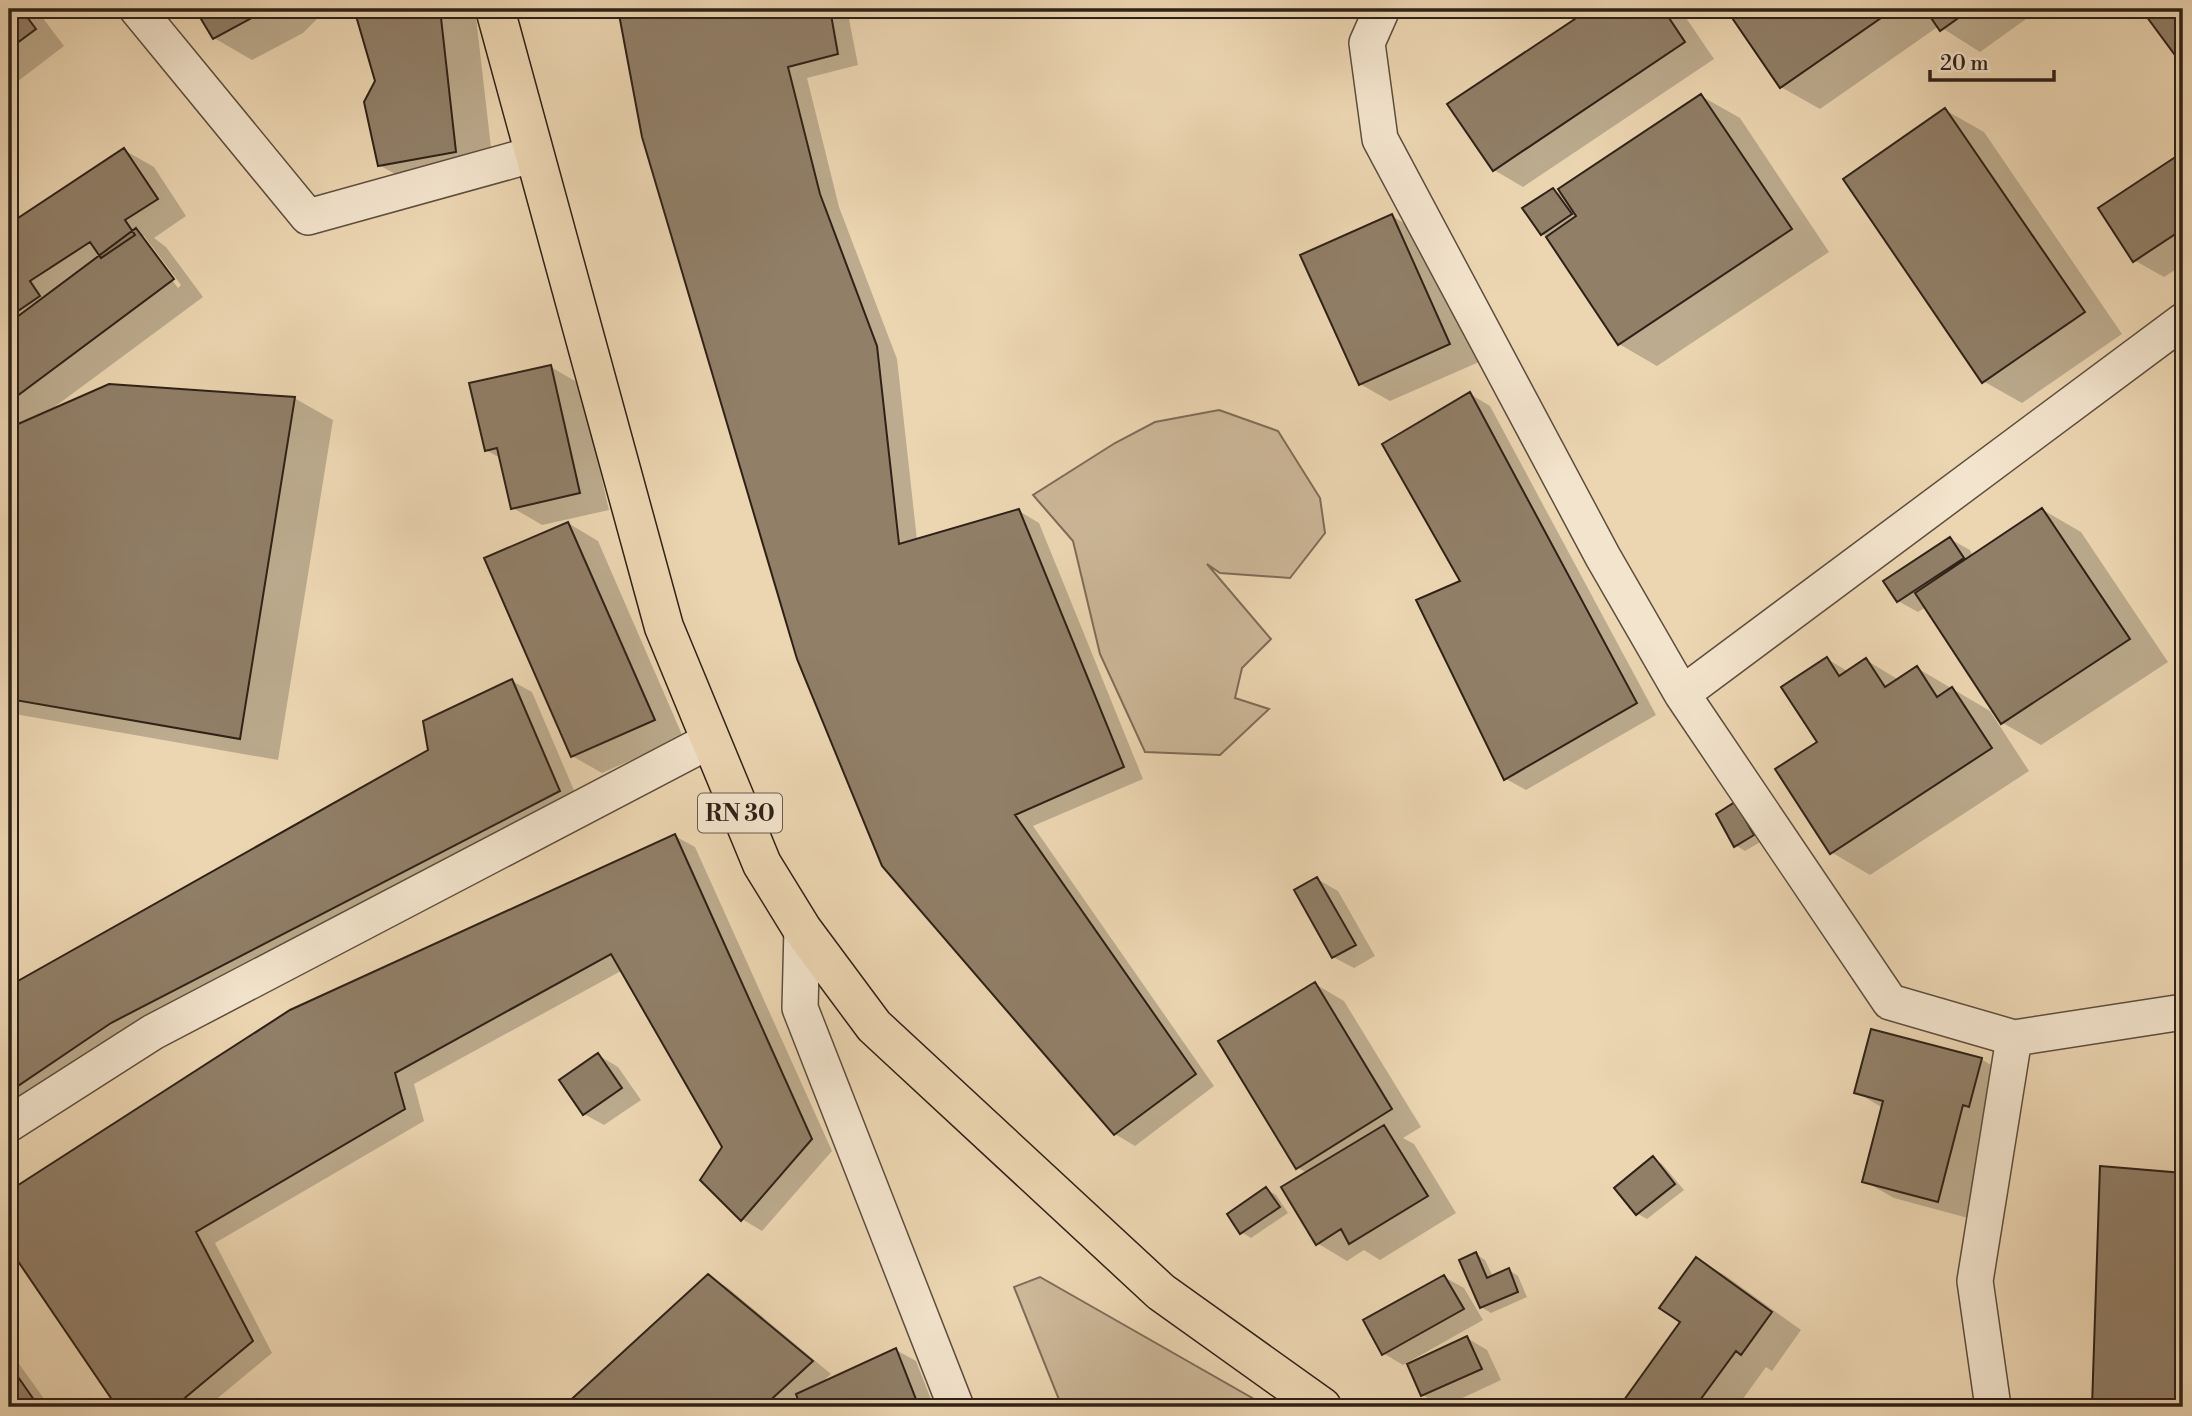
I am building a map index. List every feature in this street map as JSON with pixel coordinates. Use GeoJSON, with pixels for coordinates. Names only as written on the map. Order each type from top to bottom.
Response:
{"type":"FeatureCollection","features":[{"type":"Feature","properties":{"kind":"main road","name":"RN 30"},"geometry":{"type":"LineString","coordinates":[[495,9],[664,627],[762,864],[802,929],[874,1026],[1161,1293],[1322,1407]]}},
{"type":"Feature","properties":{"kind":"street"},"geometry":{"type":"LineString","coordinates":[[136,9],[308,217],[535,154]]}},
{"type":"Feature","properties":{"kind":"street"},"geometry":{"type":"LineString","coordinates":[[1382,9],[1367,43],[1380,139],[1603,556],[1682,694],[1891,1002],[2014,1038],[2183,1012]]}},
{"type":"Feature","properties":{"kind":"street"},"geometry":{"type":"LineString","coordinates":[[1682,694],[2183,321]]}},
{"type":"Feature","properties":{"kind":"street"},"geometry":{"type":"LineString","coordinates":[[9,1124],[153,1032],[709,741]]}},
{"type":"Feature","properties":{"kind":"street"},"geometry":{"type":"LineString","coordinates":[[802,929],[800,1009],[956,1407]]}},
{"type":"Feature","properties":{"kind":"street"},"geometry":{"type":"LineString","coordinates":[[1993,1407],[1975,1281],[2014,1038]]}},
{"type":"Feature","properties":{"kind":"shaded area"},"geometry":{"type":"Polygon","coordinates":[[[1219,410],[1278,431],[1320,498],[1325,533],[1290,578],[1220,573],[1207,564],[1271,639],[1242,668],[1235,698],[1269,709],[1220,755],[1145,752],[1100,654],[1073,541],[1033,495],[1115,443],[1155,422],[1219,410]]]}},
{"type":"Feature","properties":{"kind":"shaded area"},"geometry":{"type":"Polygon","coordinates":[[[1040,1277],[1268,1407],[1062,1407],[1014,1287],[1040,1277]]]}},
{"type":"Feature","properties":{"kind":"building"},"geometry":{"type":"Polygon","coordinates":[[[9,9],[21,9],[36,29],[9,49],[9,9]]]}},
{"type":"Feature","properties":{"kind":"building"},"geometry":{"type":"Polygon","coordinates":[[[195,9],[268,9],[213,39],[195,9]]]}},
{"type":"Feature","properties":{"kind":"building"},"geometry":{"type":"Polygon","coordinates":[[[354,9],[440,9],[456,152],[378,166],[364,102],[375,81],[354,9]]]}},
{"type":"Feature","properties":{"kind":"building"},"geometry":{"type":"Polygon","coordinates":[[[618,9],[830,9],[838,54],[788,67],[820,194],[877,346],[899,544],[1019,509],[1124,767],[1015,815],[1196,1074],[1114,1135],[882,866],[797,659],[642,137],[618,9]]]}},
{"type":"Feature","properties":{"kind":"building"},"geometry":{"type":"Polygon","coordinates":[[[1590,9],[1663,9],[1685,42],[1493,171],[1447,104],[1590,9]]]}},
{"type":"Feature","properties":{"kind":"building"},"geometry":{"type":"Polygon","coordinates":[[[1726,9],[1894,9],[1780,88],[1726,9]]]}},
{"type":"Feature","properties":{"kind":"building"},"geometry":{"type":"Polygon","coordinates":[[[1925,9],[1971,9],[1940,31],[1925,9]]]}},
{"type":"Feature","properties":{"kind":"building"},"geometry":{"type":"Polygon","coordinates":[[[2141,9],[2183,9],[2183,66],[2141,9]]]}},
{"type":"Feature","properties":{"kind":"building"},"geometry":{"type":"Polygon","coordinates":[[[1701,94],[1792,229],[1618,345],[1546,237],[1576,216],[1558,189],[1701,94]]]}},
{"type":"Feature","properties":{"kind":"building"},"geometry":{"type":"Polygon","coordinates":[[[1945,108],[2085,312],[1982,383],[1843,179],[1945,108]]]}},
{"type":"Feature","properties":{"kind":"building"},"geometry":{"type":"Polygon","coordinates":[[[124,148],[158,199],[125,220],[135,235],[101,258],[90,242],[30,281],[40,296],[9,317],[9,224],[124,148]]]}},
{"type":"Feature","properties":{"kind":"building"},"geometry":{"type":"Polygon","coordinates":[[[2183,152],[2183,229],[2133,262],[2098,208],[2183,152]]]}},
{"type":"Feature","properties":{"kind":"building"},"geometry":{"type":"Polygon","coordinates":[[[1553,188],[1572,214],[1541,235],[1522,208],[1553,188]]]}},
{"type":"Feature","properties":{"kind":"building"},"geometry":{"type":"Polygon","coordinates":[[[1392,214],[1450,344],[1359,385],[1300,255],[1392,214]]]}},
{"type":"Feature","properties":{"kind":"building"},"geometry":{"type":"Polygon","coordinates":[[[136,228],[174,279],[9,402],[9,323],[136,228]]]}},
{"type":"Feature","properties":{"kind":"building"},"geometry":{"type":"Polygon","coordinates":[[[551,365],[580,493],[511,509],[497,448],[485,451],[469,383],[551,365]]]}},
{"type":"Feature","properties":{"kind":"building"},"geometry":{"type":"Polygon","coordinates":[[[109,384],[295,397],[240,739],[9,699],[9,428],[109,384]]]}},
{"type":"Feature","properties":{"kind":"building"},"geometry":{"type":"Polygon","coordinates":[[[1470,392],[1637,703],[1504,780],[1416,600],[1460,581],[1382,444],[1470,392]]]}},
{"type":"Feature","properties":{"kind":"building"},"geometry":{"type":"Polygon","coordinates":[[[2042,508],[2130,639],[2001,724],[1915,593],[2042,508]]]}},
{"type":"Feature","properties":{"kind":"building"},"geometry":{"type":"Polygon","coordinates":[[[568,522],[655,720],[571,757],[484,558],[568,522]]]}},
{"type":"Feature","properties":{"kind":"building"},"geometry":{"type":"Polygon","coordinates":[[[1950,537],[1964,558],[1897,602],[1883,581],[1950,537]]]}},
{"type":"Feature","properties":{"kind":"building"},"geometry":{"type":"Polygon","coordinates":[[[1827,657],[1839,676],[1866,658],[1885,687],[1917,666],[1937,697],[1952,687],[1992,748],[1830,854],[1775,769],[1817,742],[1781,687],[1827,657]]]}},
{"type":"Feature","properties":{"kind":"building"},"geometry":{"type":"Polygon","coordinates":[[[512,679],[560,791],[111,1023],[9,1092],[9,986],[428,750],[423,721],[512,679]]]}},
{"type":"Feature","properties":{"kind":"building"},"geometry":{"type":"Polygon","coordinates":[[[1735,802],[1754,835],[1734,847],[1716,814],[1735,802]]]}},
{"type":"Feature","properties":{"kind":"building"},"geometry":{"type":"Polygon","coordinates":[[[675,834],[812,1139],[741,1221],[700,1180],[722,1147],[611,954],[395,1073],[405,1109],[196,1232],[253,1341],[174,1407],[117,1407],[9,1248],[9,1191],[290,1010],[675,834]]]}},
{"type":"Feature","properties":{"kind":"building"},"geometry":{"type":"Polygon","coordinates":[[[1317,877],[1356,945],[1332,958],[1294,890],[1317,877]]]}},
{"type":"Feature","properties":{"kind":"building"},"geometry":{"type":"Polygon","coordinates":[[[1315,982],[1392,1109],[1296,1169],[1218,1041],[1315,982]]]}},
{"type":"Feature","properties":{"kind":"building"},"geometry":{"type":"Polygon","coordinates":[[[1871,1029],[1982,1058],[1969,1107],[1963,1105],[1938,1202],[1862,1182],[1883,1101],[1854,1093],[1871,1029]]]}},
{"type":"Feature","properties":{"kind":"building"},"geometry":{"type":"Polygon","coordinates":[[[598,1053],[622,1088],[583,1115],[559,1080],[598,1053]]]}},
{"type":"Feature","properties":{"kind":"building"},"geometry":{"type":"Polygon","coordinates":[[[1384,1125],[1428,1196],[1349,1244],[1341,1229],[1316,1245],[1281,1187],[1384,1125]]]}},
{"type":"Feature","properties":{"kind":"building"},"geometry":{"type":"Polygon","coordinates":[[[1653,1156],[1675,1184],[1636,1215],[1614,1188],[1653,1156]]]}},
{"type":"Feature","properties":{"kind":"building"},"geometry":{"type":"Polygon","coordinates":[[[2100,1166],[2183,1173],[2183,1407],[2092,1407],[2100,1166]]]}},
{"type":"Feature","properties":{"kind":"building"},"geometry":{"type":"Polygon","coordinates":[[[1266,1187],[1280,1207],[1240,1234],[1227,1214],[1266,1187]]]}},
{"type":"Feature","properties":{"kind":"building"},"geometry":{"type":"Polygon","coordinates":[[[1476,1252],[1487,1278],[1509,1268],[1518,1292],[1480,1308],[1459,1260],[1476,1252]]]}},
{"type":"Feature","properties":{"kind":"building"},"geometry":{"type":"Polygon","coordinates":[[[1696,1257],[1772,1312],[1741,1355],[1736,1351],[1695,1407],[1619,1407],[1680,1322],[1659,1308],[1696,1257]]]}},
{"type":"Feature","properties":{"kind":"building"},"geometry":{"type":"Polygon","coordinates":[[[708,1274],[813,1361],[763,1407],[563,1407],[708,1274]]]}},
{"type":"Feature","properties":{"kind":"building"},"geometry":{"type":"Polygon","coordinates":[[[1444,1275],[1464,1309],[1382,1355],[1363,1320],[1444,1275]]]}},
{"type":"Feature","properties":{"kind":"building"},"geometry":{"type":"Polygon","coordinates":[[[1467,1336],[1482,1369],[1421,1396],[1407,1364],[1467,1336]]]}},
{"type":"Feature","properties":{"kind":"building"},"geometry":{"type":"Polygon","coordinates":[[[896,1348],[919,1407],[801,1407],[796,1394],[896,1348]]]}},
{"type":"Feature","properties":{"kind":"building"},"geometry":{"type":"Polygon","coordinates":[[[9,1364],[39,1407],[9,1407],[9,1364]]]}}]}
